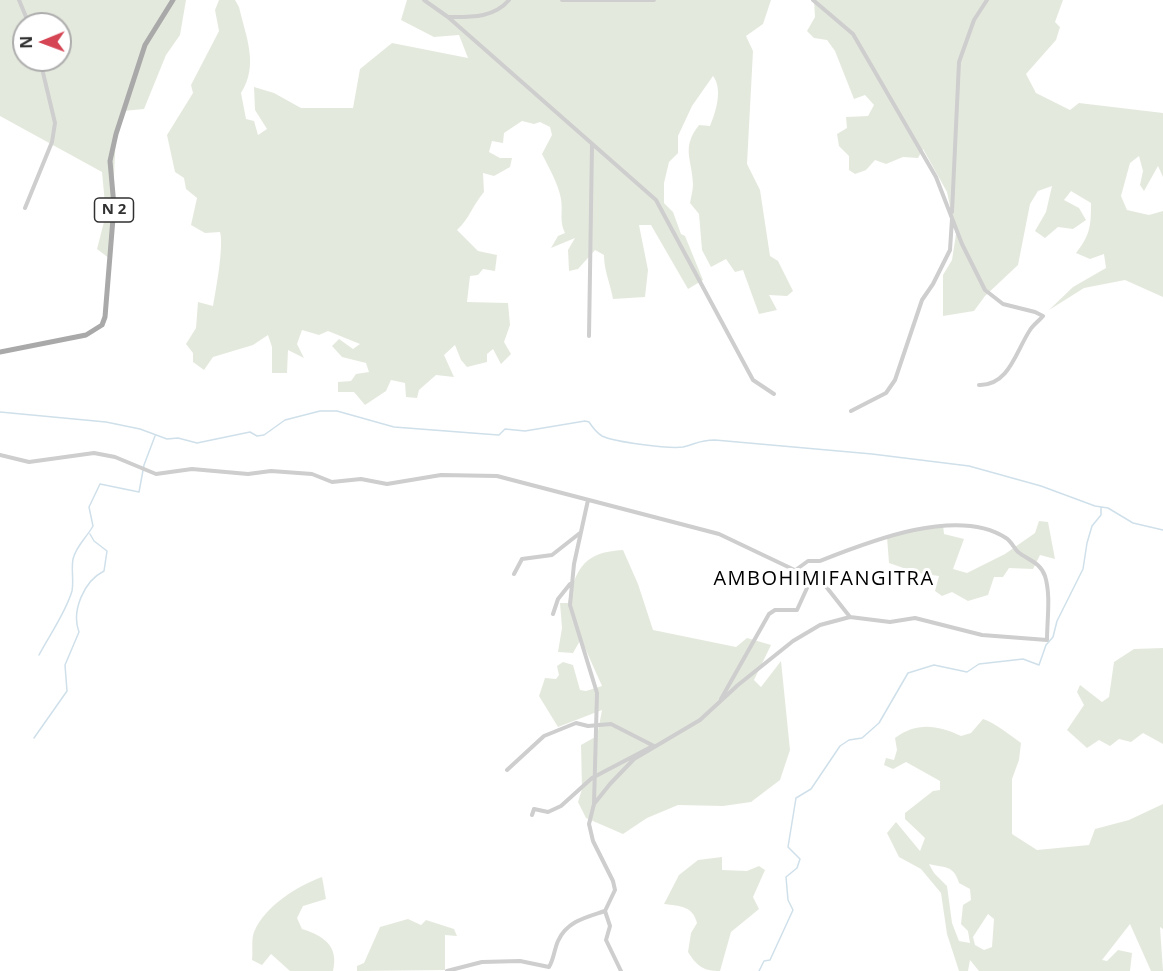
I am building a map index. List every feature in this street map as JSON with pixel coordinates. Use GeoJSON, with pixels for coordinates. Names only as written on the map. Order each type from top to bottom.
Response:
{"type":"FeatureCollection","features":[{"type":"Feature","properties":{"kind":"main road","name":"N 2"},"geometry":{"type":"LineString","coordinates":[[0,352],[86,335],[102,325],[114,219],[110,161],[145,45],[173,0]]}},
{"type":"Feature","properties":{"kind":"street"},"geometry":{"type":"LineString","coordinates":[[424,0],[448,17],[656,200],[753,380],[774,394]]}},
{"type":"Feature","properties":{"kind":"street"},"geometry":{"type":"LineString","coordinates":[[448,17],[479,17],[502,8],[509,0]]}},
{"type":"Feature","properties":{"kind":"street"},"geometry":{"type":"LineString","coordinates":[[562,0],[654,0]]}},
{"type":"Feature","properties":{"kind":"street"},"geometry":{"type":"LineString","coordinates":[[813,0],[853,34],[936,177],[962,244],[985,290],[1003,304],[1043,316],[1030,329],[1003,375],[995,382],[979,385]]}},
{"type":"Feature","properties":{"kind":"street"},"geometry":{"type":"LineString","coordinates":[[851,411],[886,393],[896,380],[922,300],[950,250],[959,62],[974,20],[987,0]]}},
{"type":"Feature","properties":{"kind":"street"},"geometry":{"type":"LineString","coordinates":[[25,208],[52,142],[55,123],[43,72]]}},
{"type":"Feature","properties":{"kind":"street"},"geometry":{"type":"LineString","coordinates":[[589,336],[592,145]]}},
{"type":"Feature","properties":{"kind":"street"},"geometry":{"type":"LineString","coordinates":[[0,455],[29,462],[94,453],[115,457],[144,471],[156,474],[192,469],[248,474],[271,471],[312,474],[332,482],[362,479],[387,484],[441,475],[497,476],[719,534],[812,577],[832,591],[850,617]]}},
{"type":"Feature","properties":{"kind":"street"},"geometry":{"type":"LineString","coordinates":[[447,971],[482,962],[520,962],[549,967],[559,939],[566,930],[584,917],[604,911],[615,890],[590,832],[596,776],[598,724],[596,685],[570,605],[571,583],[588,500]]}},
{"type":"Feature","properties":{"kind":"street"},"geometry":{"type":"LineString","coordinates":[[594,804],[623,769],[655,746],[700,720],[794,641],[820,625],[850,617],[890,622],[915,618],[982,635],[1047,640],[1047,585],[1038,564],[1018,552],[1007,538],[957,525],[943,525],[879,539],[820,561],[808,561],[796,570]]}},
{"type":"Feature","properties":{"kind":"street"},"geometry":{"type":"LineString","coordinates":[[514,574],[522,559],[552,555],[580,533]]}},
{"type":"Feature","properties":{"kind":"street"},"geometry":{"type":"LineString","coordinates":[[719,702],[769,614],[774,610],[797,610],[812,577]]}},
{"type":"Feature","properties":{"kind":"street"},"geometry":{"type":"LineString","coordinates":[[553,614],[558,599],[571,583]]}},
{"type":"Feature","properties":{"kind":"street"},"geometry":{"type":"LineString","coordinates":[[507,770],[544,736],[576,723],[619,727],[655,746]]}},
{"type":"Feature","properties":{"kind":"street"},"geometry":{"type":"LineString","coordinates":[[532,815],[534,809],[548,812],[561,806],[577,789],[596,776],[643,749],[655,746]]}},
{"type":"Feature","properties":{"kind":"street"},"geometry":{"type":"LineString","coordinates":[[604,911],[610,926],[606,940],[621,971]]}},
{"type":"Feature","properties":{"kind":"shaded area"},"geometry":{"type":"Polygon","coordinates":[[[0,0],[186,0],[180,35],[166,55],[144,109],[123,111],[116,134],[110,259],[97,249],[106,214],[102,172],[0,116],[0,0]]]}},
{"type":"Feature","properties":{"kind":"shaded area"},"geometry":{"type":"Polygon","coordinates":[[[219,0],[235,0],[239,7],[250,61],[249,72],[241,93],[246,119],[254,121],[258,135],[267,129],[255,110],[254,87],[274,93],[301,108],[353,108],[360,69],[392,43],[468,58],[459,35],[434,37],[401,20],[407,0],[771,0],[763,24],[746,36],[753,51],[747,164],[760,190],[770,256],[778,261],[793,291],[787,296],[769,295],[777,310],[759,314],[743,270],[735,272],[726,259],[711,267],[702,250],[699,214],[690,203],[693,184],[689,147],[690,140],[699,125],[710,126],[718,101],[718,87],[713,76],[692,106],[678,136],[678,153],[669,162],[664,183],[664,203],[673,212],[703,280],[688,289],[651,225],[639,225],[648,270],[645,297],[613,299],[604,255],[595,250],[578,269],[569,271],[568,250],[575,238],[551,248],[558,236],[565,233],[562,224],[560,193],[542,154],[552,135],[550,127],[540,122],[534,124],[522,121],[504,133],[503,143],[492,141],[489,152],[500,158],[512,158],[510,167],[494,176],[483,173],[484,192],[457,230],[478,251],[497,255],[495,271],[483,269],[478,275],[470,276],[467,302],[508,303],[510,325],[504,342],[511,354],[501,364],[493,349],[487,354],[487,362],[467,367],[461,360],[455,345],[444,355],[454,377],[436,375],[419,390],[417,398],[406,397],[405,383],[391,380],[386,391],[365,405],[354,392],[338,392],[338,382],[351,381],[356,374],[369,372],[366,363],[342,357],[332,346],[339,339],[353,349],[360,344],[328,331],[319,335],[302,330],[297,344],[304,358],[288,350],[287,373],[272,373],[272,347],[268,335],[253,345],[213,357],[204,370],[193,362],[193,353],[186,344],[196,328],[198,302],[213,306],[218,279],[221,238],[220,232],[205,233],[191,225],[197,198],[186,189],[184,178],[175,172],[167,135],[193,93],[191,85],[219,31],[215,10],[219,0]]]}},
{"type":"Feature","properties":{"kind":"shaded area"},"geometry":{"type":"Polygon","coordinates":[[[814,0],[1063,0],[1055,22],[1060,27],[1056,40],[1026,74],[1036,93],[1070,110],[1079,103],[1163,113],[1163,177],[1158,166],[1144,191],[1140,185],[1143,171],[1139,156],[1130,163],[1121,196],[1127,210],[1149,215],[1163,211],[1163,297],[1125,280],[1084,288],[1049,310],[1073,287],[1106,268],[1104,254],[1090,259],[1076,253],[1089,230],[1091,203],[1071,191],[1064,200],[1079,208],[1086,220],[1073,229],[1058,227],[1045,238],[1035,231],[1046,212],[1052,186],[1038,191],[1030,204],[1018,265],[985,296],[974,311],[943,316],[943,275],[952,260],[956,234],[947,192],[923,149],[918,158],[903,157],[886,164],[875,160],[866,170],[855,174],[849,170],[849,156],[839,146],[837,134],[847,128],[846,117],[868,116],[874,105],[865,95],[854,99],[835,51],[827,40],[814,38],[807,31],[815,17],[814,0]]]}},
{"type":"Feature","properties":{"kind":"shaded area"},"geometry":{"type":"Polygon","coordinates":[[[1039,521],[1048,522],[1055,559],[1040,555],[1033,569],[1009,568],[1003,577],[994,577],[988,595],[968,601],[952,592],[942,596],[935,591],[939,576],[918,573],[889,563],[887,537],[943,525],[944,534],[964,539],[953,569],[967,573],[1005,554],[1035,533],[1039,521]]]}},
{"type":"Feature","properties":{"kind":"shaded area"},"geometry":{"type":"Polygon","coordinates":[[[623,550],[638,584],[653,630],[736,647],[747,638],[771,645],[754,680],[761,687],[781,661],[790,750],[780,780],[751,802],[723,806],[678,805],[647,818],[623,834],[586,818],[578,802],[582,789],[581,745],[597,736],[602,710],[558,727],[539,696],[545,678],[556,679],[559,675],[557,666],[563,662],[573,665],[580,690],[586,691],[602,686],[581,639],[573,653],[558,652],[562,628],[560,603],[568,603],[579,571],[591,558],[610,551],[623,550]]]}},
{"type":"Feature","properties":{"kind":"shaded area"},"geometry":{"type":"Polygon","coordinates":[[[1163,648],[1163,744],[1143,733],[1131,742],[1119,739],[1110,746],[1099,740],[1087,748],[1067,730],[1084,705],[1077,692],[1080,685],[1102,702],[1109,697],[1114,662],[1134,649],[1163,648]]]}},
{"type":"Feature","properties":{"kind":"shaded area"},"geometry":{"type":"Polygon","coordinates":[[[983,719],[1021,743],[1019,760],[1012,779],[1012,834],[1037,850],[1089,845],[1095,829],[1129,820],[1163,804],[1163,929],[1160,927],[1163,971],[1151,971],[1130,924],[1102,960],[1107,961],[1118,950],[1132,953],[1130,971],[979,971],[970,960],[968,971],[959,971],[947,934],[941,893],[921,869],[899,857],[887,833],[896,822],[920,851],[925,838],[905,819],[905,813],[933,791],[940,790],[940,781],[906,762],[893,769],[884,765],[886,758],[894,760],[897,750],[895,738],[911,729],[927,727],[944,729],[961,736],[971,733],[983,719]],[[929,864],[934,873],[947,886],[952,923],[959,941],[970,943],[968,931],[961,924],[963,905],[971,900],[970,889],[959,883],[952,870],[929,864]],[[988,914],[973,937],[975,945],[984,950],[992,947],[994,919],[988,914]]]}},
{"type":"Feature","properties":{"kind":"shaded area"},"geometry":{"type":"Polygon","coordinates":[[[722,857],[722,870],[747,871],[759,866],[765,870],[753,897],[759,909],[731,932],[720,971],[714,971],[701,967],[688,952],[691,933],[697,923],[695,917],[685,908],[664,904],[679,875],[698,860],[722,857]]]}},
{"type":"Feature","properties":{"kind":"shaded area"},"geometry":{"type":"Polygon","coordinates":[[[322,877],[326,899],[303,906],[297,918],[302,929],[317,935],[328,943],[334,955],[333,971],[290,971],[271,954],[262,965],[252,960],[253,935],[266,914],[292,892],[322,877]]]}},
{"type":"Feature","properties":{"kind":"shaded area"},"geometry":{"type":"Polygon","coordinates":[[[408,919],[421,925],[426,920],[454,929],[457,936],[445,935],[445,970],[357,971],[357,966],[364,963],[380,927],[408,919]]]}},
{"type":"Feature","properties":{"kind":"waterway"},"geometry":{"type":"LineString","coordinates":[[0,412],[106,422],[140,429],[167,439],[178,438],[197,443],[250,432],[257,436],[264,435],[285,420],[320,411],[337,411],[394,427],[499,435],[505,429],[525,431],[585,421],[589,422],[602,436],[618,441],[654,446],[683,447],[701,441],[715,440],[872,454],[969,466],[1041,486],[1095,506],[1108,508],[1133,523],[1163,530]]}},
{"type":"Feature","properties":{"kind":"waterway"},"geometry":{"type":"LineString","coordinates":[[39,655],[72,591],[74,554],[93,526],[89,507],[100,484],[139,492],[144,465],[155,436]]}},
{"type":"Feature","properties":{"kind":"waterway"},"geometry":{"type":"LineString","coordinates":[[759,971],[764,961],[770,960],[793,910],[788,900],[786,877],[797,868],[800,859],[788,847],[796,798],[811,789],[840,746],[849,740],[862,738],[879,723],[908,673],[934,665],[967,672],[979,664],[1023,659],[1039,665],[1046,645],[1053,637],[1057,621],[1083,569],[1087,543],[1092,526],[1101,515],[1101,507]]}},
{"type":"Feature","properties":{"kind":"waterway"},"geometry":{"type":"LineString","coordinates":[[34,738],[67,691],[65,665],[79,632],[78,606],[85,589],[104,571],[107,551],[94,541],[90,534]]}},
{"type":"Feature","properties":{"kind":"district","name":"AMBOHIMIFANGITRA"},"geometry":{"type":"Point","coordinates":[824,579]}}]}
